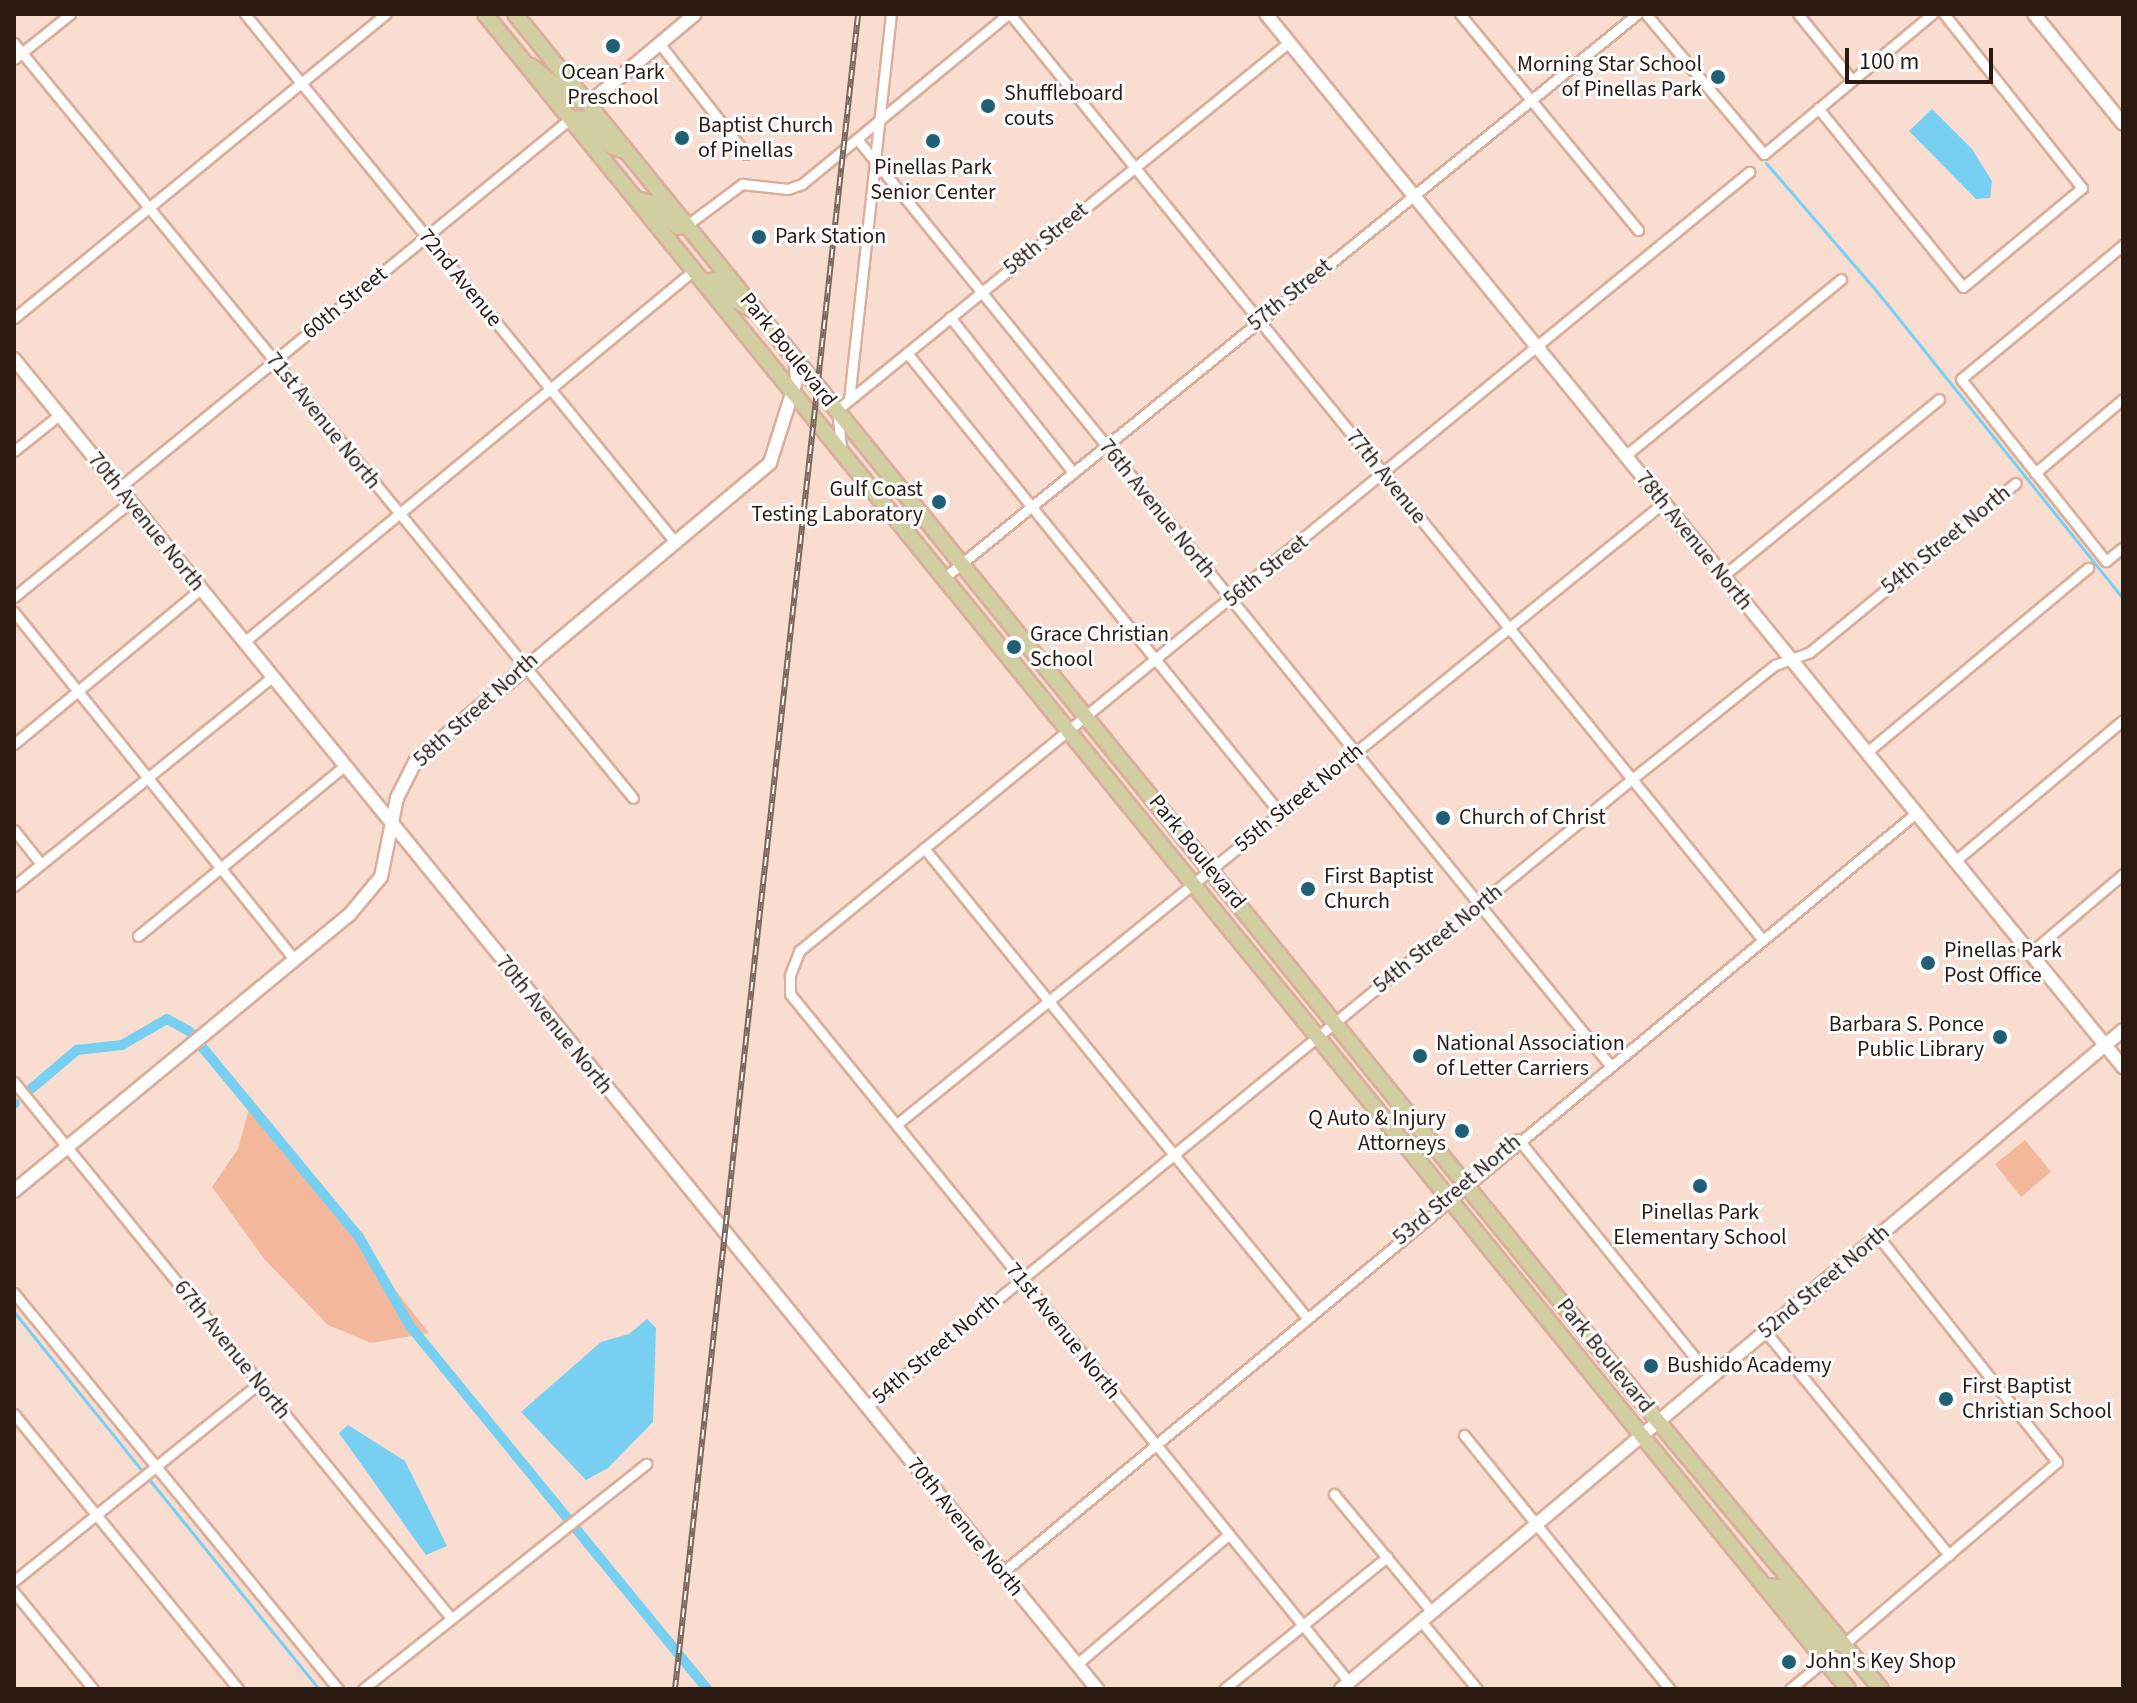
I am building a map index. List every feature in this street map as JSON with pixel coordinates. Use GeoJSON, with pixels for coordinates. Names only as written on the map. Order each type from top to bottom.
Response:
{"type":"FeatureCollection","features":[{"type":"Feature","properties":{"kind":"main road","name":"Park Boulevard"},"geometry":{"type":"LineString","coordinates":[[485,14],[1844,1684]]}},
{"type":"Feature","properties":{"kind":"main road","name":"Park Boulevard"},"geometry":{"type":"LineString","coordinates":[[515,14],[1656,1419],[1881,1689]]}},
{"type":"Feature","properties":{"kind":"main road"},"geometry":{"type":"LineString","coordinates":[[527,65],[550,76],[571,97],[589,103]]}},
{"type":"Feature","properties":{"kind":"main road"},"geometry":{"type":"LineString","coordinates":[[571,118],[584,119],[611,146],[627,151]]}},
{"type":"Feature","properties":{"kind":"main road"},"geometry":{"type":"LineString","coordinates":[[636,199],[652,203],[678,227],[687,225]]}},
{"type":"Feature","properties":{"kind":"main road"},"geometry":{"type":"LineString","coordinates":[[699,276],[717,280],[734,300],[757,311]]}},
{"type":"Feature","properties":{"kind":"main road"},"geometry":{"type":"LineString","coordinates":[[1764,1586],[1779,1587],[1824,1641],[1844,1644],[1844,1684]]}},
{"type":"Feature","properties":{"kind":"street"},"geometry":{"type":"LineString","coordinates":[[18,56],[70,14]]}},
{"type":"Feature","properties":{"kind":"street","name":"72nd Avenue"},"geometry":{"type":"LineString","coordinates":[[245,14],[675,542]]}},
{"type":"Feature","properties":{"kind":"street"},"geometry":{"type":"LineString","coordinates":[[14,318],[386,14]]}},
{"type":"Feature","properties":{"kind":"street"},"geometry":{"type":"LineString","coordinates":[[589,103],[695,14]]}},
{"type":"Feature","properties":{"kind":"street"},"geometry":{"type":"LineString","coordinates":[[849,400],[891,14]]}},
{"type":"Feature","properties":{"kind":"street"},"geometry":{"type":"LineString","coordinates":[[687,225],[742,184],[788,189],[802,184],[1009,14]]}},
{"type":"Feature","properties":{"kind":"street","name":"77th Avenue"},"geometry":{"type":"LineString","coordinates":[[1009,14],[1762,939]]}},
{"type":"Feature","properties":{"kind":"street","name":"78th Avenue North"},"geometry":{"type":"LineString","coordinates":[[1266,14],[2123,1067]]}},
{"type":"Feature","properties":{"kind":"street"},"geometry":{"type":"LineString","coordinates":[[1460,14],[1638,230]]}},
{"type":"Feature","properties":{"kind":"street","name":"57th Street"},"geometry":{"type":"LineString","coordinates":[[945,577],[1637,14]]}},
{"type":"Feature","properties":{"kind":"street"},"geometry":{"type":"LineString","coordinates":[[1646,14],[1764,154],[1932,14]]}},
{"type":"Feature","properties":{"kind":"street"},"geometry":{"type":"LineString","coordinates":[[1798,14],[1852,80]]}},
{"type":"Feature","properties":{"kind":"street"},"geometry":{"type":"LineString","coordinates":[[1818,108],[1963,287],[2082,188],[1944,14]]}},
{"type":"Feature","properties":{"kind":"street"},"geometry":{"type":"LineString","coordinates":[[2034,14],[2123,124]]}},
{"type":"Feature","properties":{"kind":"street","name":"58th Street"},"geometry":{"type":"LineString","coordinates":[[837,410],[1289,42]]}},
{"type":"Feature","properties":{"kind":"street","name":"71st Avenue North"},"geometry":{"type":"LineString","coordinates":[[14,43],[18,56],[149,208],[633,798]]}},
{"type":"Feature","properties":{"kind":"street"},"geometry":{"type":"LineString","coordinates":[[659,43],[746,154]]}},
{"type":"Feature","properties":{"kind":"street","name":"60th Street"},"geometry":{"type":"LineString","coordinates":[[119,488],[571,118]]}},
{"type":"Feature","properties":{"kind":"street","name":"76th Avenue North"},"geometry":{"type":"LineString","coordinates":[[857,139],[1609,1064]]}},
{"type":"Feature","properties":{"kind":"street","name":"56th Street"},"geometry":{"type":"LineString","coordinates":[[790,975],[799,951],[1231,600],[1749,172]]}},
{"type":"Feature","properties":{"kind":"street"},"geometry":{"type":"LineString","coordinates":[[2123,245],[1961,379],[2106,561],[2123,547]]}},
{"type":"Feature","properties":{"kind":"street"},"geometry":{"type":"LineString","coordinates":[[244,642],[551,388],[699,276]]}},
{"type":"Feature","properties":{"kind":"street"},"geometry":{"type":"LineString","coordinates":[[1625,456],[1841,279]]}},
{"type":"Feature","properties":{"kind":"street"},"geometry":{"type":"LineString","coordinates":[[950,317],[1073,472]]}},
{"type":"Feature","properties":{"kind":"street"},"geometry":{"type":"LineString","coordinates":[[907,353],[1280,813]]}},
{"type":"Feature","properties":{"kind":"street","name":"58th Street North"},"geometry":{"type":"LineString","coordinates":[[14,1191],[295,960],[372,890],[388,859],[403,779],[416,760],[523,667],[770,463],[793,392],[795,358]]}},
{"type":"Feature","properties":{"kind":"street","name":"70th Avenue North"},"geometry":{"type":"LineString","coordinates":[[14,359],[1097,1689]]}},
{"type":"Feature","properties":{"kind":"street"},"geometry":{"type":"LineString","coordinates":[[1723,576],[1939,399]]}},
{"type":"Feature","properties":{"kind":"street","name":"54th Street North"},"geometry":{"type":"LineString","coordinates":[[2035,473],[2123,399]]}},
{"type":"Feature","properties":{"kind":"street"},"geometry":{"type":"LineString","coordinates":[[837,410],[834,424],[842,451]]}},
{"type":"Feature","properties":{"kind":"street"},"geometry":{"type":"LineString","coordinates":[[14,451],[59,415]]}},
{"type":"Feature","properties":{"kind":"street","name":"54th Street North"},"geometry":{"type":"LineString","coordinates":[[866,1407],[1632,779],[1775,665],[1810,652],[2016,483]]}},
{"type":"Feature","properties":{"kind":"street"},"geometry":{"type":"LineString","coordinates":[[14,597],[130,502]]}},
{"type":"Feature","properties":{"kind":"street","name":"55th Street North"},"geometry":{"type":"LineString","coordinates":[[897,1124],[1663,503]]}},
{"type":"Feature","properties":{"kind":"street"},"geometry":{"type":"LineString","coordinates":[[1867,752],[2088,568]]}},
{"type":"Feature","properties":{"kind":"street"},"geometry":{"type":"LineString","coordinates":[[14,744],[201,589]]}},
{"type":"Feature","properties":{"kind":"street"},"geometry":{"type":"LineString","coordinates":[[14,612],[295,960]]}},
{"type":"Feature","properties":{"kind":"street"},"geometry":{"type":"LineString","coordinates":[[14,886],[272,677]]}},
{"type":"Feature","properties":{"kind":"street"},"geometry":{"type":"LineString","coordinates":[[1955,861],[2123,720]]}},
{"type":"Feature","properties":{"kind":"street"},"geometry":{"type":"LineString","coordinates":[[138,936],[344,766]]}},
{"type":"Feature","properties":{"kind":"street","name":"53rd Street North"},"geometry":{"type":"LineString","coordinates":[[1003,1572],[1518,1139],[1916,813]]}},
{"type":"Feature","properties":{"kind":"street"},"geometry":{"type":"LineString","coordinates":[[14,830],[41,864]]}},
{"type":"Feature","properties":{"kind":"street"},"geometry":{"type":"LineString","coordinates":[[924,848],[1307,1318]]}},
{"type":"Feature","properties":{"kind":"street"},"geometry":{"type":"LineString","coordinates":[[2030,953],[2123,874]]}},
{"type":"Feature","properties":{"kind":"street","name":"71st Avenue North"},"geometry":{"type":"LineString","coordinates":[[790,975],[790,994],[1302,1624],[1345,1685]]}},
{"type":"Feature","properties":{"kind":"street","name":"52nd Street North"},"geometry":{"type":"LineString","coordinates":[[1345,1685],[1656,1419],[1711,1377],[2123,1030]]}},
{"type":"Feature","properties":{"kind":"street","name":"67th Avenue North"},"geometry":{"type":"LineString","coordinates":[[14,1082],[451,1618]]}},
{"type":"Feature","properties":{"kind":"street"},"geometry":{"type":"LineString","coordinates":[[1518,1139],[1711,1377]]}},
{"type":"Feature","properties":{"kind":"street"},"geometry":{"type":"LineString","coordinates":[[1844,1644],[2057,1462],[1878,1236]]}},
{"type":"Feature","properties":{"kind":"street"},"geometry":{"type":"LineString","coordinates":[[14,1293],[153,1469],[338,1689]]}},
{"type":"Feature","properties":{"kind":"street"},"geometry":{"type":"LineString","coordinates":[[1765,1331],[1949,1555]]}},
{"type":"Feature","properties":{"kind":"street"},"geometry":{"type":"LineString","coordinates":[[14,1581],[259,1383]]}},
{"type":"Feature","properties":{"kind":"street"},"geometry":{"type":"LineString","coordinates":[[14,1414],[238,1689]]}},
{"type":"Feature","properties":{"kind":"street"},"geometry":{"type":"LineString","coordinates":[[1464,1435],[1670,1689]]}},
{"type":"Feature","properties":{"kind":"street"},"geometry":{"type":"LineString","coordinates":[[363,1689],[646,1464]]}},
{"type":"Feature","properties":{"kind":"street"},"geometry":{"type":"LineString","coordinates":[[1334,1494],[1432,1612]]}},
{"type":"Feature","properties":{"kind":"street"},"geometry":{"type":"LineString","coordinates":[[1077,1664],[1228,1535]]}},
{"type":"Feature","properties":{"kind":"street"},"geometry":{"type":"LineString","coordinates":[[1224,1689],[1387,1557]]}},
{"type":"Feature","properties":{"kind":"street"},"geometry":{"type":"LineString","coordinates":[[14,1592],[93,1689]]}},
{"type":"Feature","properties":{"kind":"street"},"geometry":{"type":"LineString","coordinates":[[1421,1621],[1477,1689]]}},
{"type":"Feature","properties":{"kind":"street"},"geometry":{"type":"LineString","coordinates":[[1790,1689],[1825,1660]]}},
{"type":"Feature","properties":{"kind":"shaded area"},"geometry":{"type":"Polygon","coordinates":[[[250,1105],[429,1333],[371,1343],[328,1325],[265,1260],[212,1187],[238,1149],[250,1105]]]}},
{"type":"Feature","properties":{"kind":"shaded area"},"geometry":{"type":"Polygon","coordinates":[[[2025,1140],[2051,1172],[2021,1197],[1995,1164],[2025,1140]]]}},
{"type":"Feature","properties":{"kind":"water"},"geometry":{"type":"Polygon","coordinates":[[[1932,109],[1972,149],[1992,181],[1990,198],[1976,199],[1909,131],[1932,109]]]}},
{"type":"Feature","properties":{"kind":"water"},"geometry":{"type":"Polygon","coordinates":[[[647,1319],[656,1328],[653,1422],[608,1468],[586,1480],[521,1412],[601,1342],[629,1334],[647,1319]]]}},
{"type":"Feature","properties":{"kind":"water"},"geometry":{"type":"Polygon","coordinates":[[[348,1425],[405,1461],[447,1546],[426,1555],[339,1433],[348,1425]]]}},
{"type":"Feature","properties":{"kind":"waterway"},"geometry":{"type":"LineString","coordinates":[[1766,163],[1879,294],[2123,599]]}},
{"type":"Feature","properties":{"kind":"waterway"},"geometry":{"type":"LineString","coordinates":[[32,1088],[77,1050],[122,1045],[167,1019],[189,1031],[359,1237],[410,1326],[707,1689]]}},
{"type":"Feature","properties":{"kind":"waterway"},"geometry":{"type":"LineString","coordinates":[[14,1312],[143,1472]]}},
{"type":"Feature","properties":{"kind":"waterway"},"geometry":{"type":"LineString","coordinates":[[148,1478],[319,1689]]}},
{"type":"Feature","properties":{"kind":"railway"},"geometry":{"type":"LineString","coordinates":[[675,1689],[858,14]]}},
{"type":"Feature","properties":{"kind":"place","name":"Ocean Park Preschool"},"geometry":{"type":"Point","coordinates":[613,46]}},
{"type":"Feature","properties":{"kind":"place","name":"Morning Star School of Pinellas Park"},"geometry":{"type":"Point","coordinates":[1718,77]}},
{"type":"Feature","properties":{"kind":"place","name":"Shuffleboard couts"},"geometry":{"type":"Point","coordinates":[988,106]}},
{"type":"Feature","properties":{"kind":"place","name":"Baptist Church of Pinellas"},"geometry":{"type":"Point","coordinates":[682,138]}},
{"type":"Feature","properties":{"kind":"place","name":"Pinellas Park Senior Center"},"geometry":{"type":"Point","coordinates":[933,141]}},
{"type":"Feature","properties":{"kind":"place","name":"Park Station"},"geometry":{"type":"Point","coordinates":[759,237]}},
{"type":"Feature","properties":{"kind":"place","name":"Gulf Coast Testing Laboratory"},"geometry":{"type":"Point","coordinates":[939,502]}},
{"type":"Feature","properties":{"kind":"place","name":"Grace Christian School"},"geometry":{"type":"Point","coordinates":[1014,647]}},
{"type":"Feature","properties":{"kind":"place","name":"Church of Christ"},"geometry":{"type":"Point","coordinates":[1443,818]}},
{"type":"Feature","properties":{"kind":"place","name":"First Baptist Church"},"geometry":{"type":"Point","coordinates":[1308,889]}},
{"type":"Feature","properties":{"kind":"place","name":"Pinellas Park Post Office"},"geometry":{"type":"Point","coordinates":[1928,963]}},
{"type":"Feature","properties":{"kind":"place","name":"Barbara S. Ponce Public Library"},"geometry":{"type":"Point","coordinates":[2000,1037]}},
{"type":"Feature","properties":{"kind":"place","name":"National Association of Letter Carriers"},"geometry":{"type":"Point","coordinates":[1420,1056]}},
{"type":"Feature","properties":{"kind":"place","name":"Q Auto & Injury Attorneys"},"geometry":{"type":"Point","coordinates":[1462,1131]}},
{"type":"Feature","properties":{"kind":"place","name":"Pinellas Park Elementary School"},"geometry":{"type":"Point","coordinates":[1700,1186]}},
{"type":"Feature","properties":{"kind":"place","name":"Bushido Academy"},"geometry":{"type":"Point","coordinates":[1651,1366]}},
{"type":"Feature","properties":{"kind":"place","name":"First Baptist Christian School"},"geometry":{"type":"Point","coordinates":[1946,1399]}},
{"type":"Feature","properties":{"kind":"place","name":"John's Key Shop"},"geometry":{"type":"Point","coordinates":[1789,1662]}}]}
